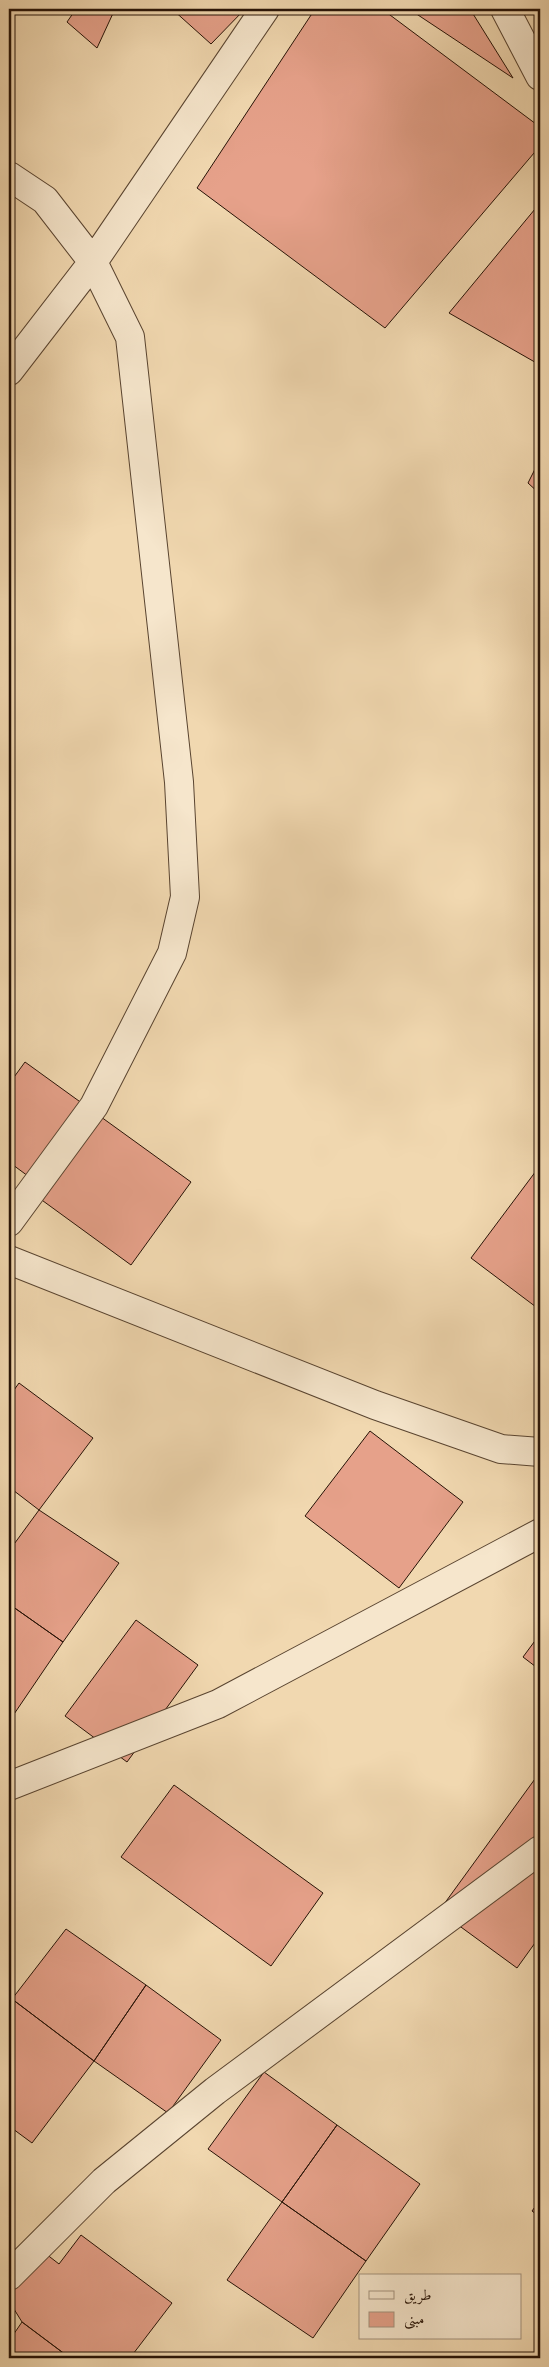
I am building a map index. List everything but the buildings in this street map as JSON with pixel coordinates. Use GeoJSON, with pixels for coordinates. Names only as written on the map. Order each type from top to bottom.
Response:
{"type":"FeatureCollection","features":[{"type":"Feature","properties":{"kind":"street"},"geometry":{"type":"LineString","coordinates":[[9,371],[92,262],[264,9]]}},
{"type":"Feature","properties":{"kind":"street"},"geometry":{"type":"LineString","coordinates":[[505,9],[540,76]]}},
{"type":"Feature","properties":{"kind":"street"},"geometry":{"type":"LineString","coordinates":[[9,176],[45,200],[92,262],[130,338],[179,782],[184,897],[172,954],[94,1106],[9,1222]]}},
{"type":"Feature","properties":{"kind":"street"},"geometry":{"type":"LineString","coordinates":[[9,1260],[374,1405],[501,1449],[540,1452]]}},
{"type":"Feature","properties":{"kind":"street"},"geometry":{"type":"LineString","coordinates":[[9,1786],[218,1704],[540,1533]]}},
{"type":"Feature","properties":{"kind":"street"},"geometry":{"type":"LineString","coordinates":[[9,2276],[104,2181],[215,2091],[540,1850]]}}]}
